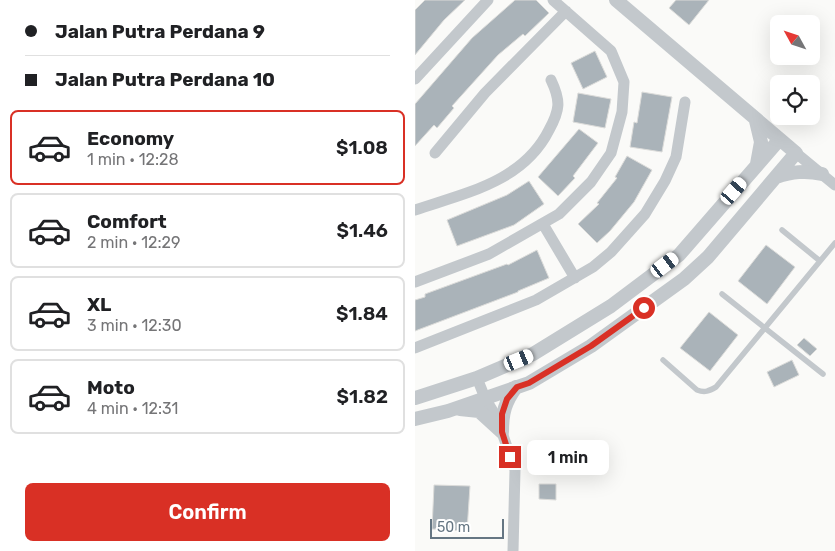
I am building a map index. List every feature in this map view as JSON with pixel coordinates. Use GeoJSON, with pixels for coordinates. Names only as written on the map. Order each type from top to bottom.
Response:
{"type":"FeatureCollection","features":[{"type":"Feature","properties":{"kind":"street"},"geometry":{"type":"LineString","coordinates":[[415,79],[488,0]]}},
{"type":"Feature","properties":{"kind":"street"},"geometry":{"type":"LineString","coordinates":[[415,282],[489,254],[559,214],[591,182],[611,153],[621,112],[624,82],[611,51],[553,0]]}},
{"type":"Feature","properties":{"kind":"street"},"geometry":{"type":"LineString","coordinates":[[616,0],[756,121],[835,185]]}},
{"type":"Feature","properties":{"kind":"street"},"geometry":{"type":"LineString","coordinates":[[435,153],[485,93],[566,11]]}},
{"type":"Feature","properties":{"kind":"street"},"geometry":{"type":"LineString","coordinates":[[415,209],[479,190],[499,180],[523,163],[545,139],[558,113],[558,94],[551,80]]}},
{"type":"Feature","properties":{"kind":"street"},"geometry":{"type":"LineString","coordinates":[[415,348],[536,300],[593,267],[611,252],[645,214],[665,181],[676,157],[685,102]]}},
{"type":"Feature","properties":{"kind":"street"},"geometry":{"type":"LineString","coordinates":[[756,121],[761,142],[756,166]]}},
{"type":"Feature","properties":{"kind":"street"},"geometry":{"type":"LineString","coordinates":[[415,398],[477,378],[533,354],[619,300],[679,255],[779,140]]}},
{"type":"Feature","properties":{"kind":"street"},"geometry":{"type":"LineString","coordinates":[[415,419],[456,408],[529,383],[591,346],[684,279],[708,257],[796,153]]}},
{"type":"Feature","properties":{"kind":"street"},"geometry":{"type":"LineString","coordinates":[[775,177],[793,172],[809,171],[822,174]]}},
{"type":"Feature","properties":{"kind":"street"},"geometry":{"type":"LineString","coordinates":[[543,224],[575,278]]}},
{"type":"Feature","properties":{"kind":"street"},"geometry":{"type":"LineString","coordinates":[[477,378],[485,398],[497,418],[515,470],[513,551]]}},
{"type":"Feature","properties":{"kind":"street"},"geometry":{"type":"LineString","coordinates":[[502,432],[502,414],[507,399],[517,387]]}},
{"type":"Feature","properties":{"kind":"street"},"geometry":{"type":"LineString","coordinates":[[456,408],[479,411],[502,432]]}},
{"type":"Feature","properties":{"kind":"lane"},"geometry":{"type":"LineString","coordinates":[[782,230],[820,261]]}},
{"type":"Feature","properties":{"kind":"lane"},"geometry":{"type":"LineString","coordinates":[[663,360],[697,390],[703,392],[716,387],[835,243]]}},
{"type":"Feature","properties":{"kind":"lane"},"geometry":{"type":"LineString","coordinates":[[722,294],[823,374]]}},
{"type":"Feature","properties":{"kind":"building"},"geometry":{"type":"Polygon","coordinates":[[[425,0],[465,0],[444,20],[415,55],[415,10],[425,0]]]}},
{"type":"Feature","properties":{"kind":"building"},"geometry":{"type":"Polygon","coordinates":[[[515,0],[536,0],[549,13],[525,36],[523,34],[498,55],[452,106],[454,108],[437,128],[434,125],[415,146],[415,104],[472,38],[515,0]]]}},
{"type":"Feature","properties":{"kind":"building"},"geometry":{"type":"Polygon","coordinates":[[[676,0],[709,0],[689,25],[669,8],[676,0]]]}},
{"type":"Feature","properties":{"kind":"building"},"geometry":{"type":"Polygon","coordinates":[[[595,51],[607,77],[583,89],[571,63],[595,51]]]}},
{"type":"Feature","properties":{"kind":"building"},"geometry":{"type":"Polygon","coordinates":[[[642,92],[672,97],[662,152],[630,147],[634,122],[637,123],[642,92]]]}},
{"type":"Feature","properties":{"kind":"building"},"geometry":{"type":"Polygon","coordinates":[[[578,93],[611,99],[605,128],[573,122],[578,93]]]}},
{"type":"Feature","properties":{"kind":"building"},"geometry":{"type":"Polygon","coordinates":[[[579,129],[598,143],[573,176],[575,178],[558,196],[538,177],[579,129]]]}},
{"type":"Feature","properties":{"kind":"building"},"geometry":{"type":"Polygon","coordinates":[[[627,156],[652,170],[634,202],[610,231],[597,243],[578,224],[599,204],[597,203],[617,178],[615,177],[627,156]]]}},
{"type":"Feature","properties":{"kind":"building"},"geometry":{"type":"Polygon","coordinates":[[[529,181],[544,204],[514,225],[457,246],[447,220],[507,195],[529,181]]]}},
{"type":"Feature","properties":{"kind":"building"},"geometry":{"type":"Polygon","coordinates":[[[766,245],[795,267],[767,304],[738,281],[766,245]]]}},
{"type":"Feature","properties":{"kind":"building"},"geometry":{"type":"Polygon","coordinates":[[[537,250],[549,278],[518,292],[415,331],[415,300],[425,297],[425,294],[508,265],[537,250]]]}},
{"type":"Feature","properties":{"kind":"building"},"geometry":{"type":"Polygon","coordinates":[[[709,312],[738,335],[710,371],[680,348],[709,312]]]}},
{"type":"Feature","properties":{"kind":"building"},"geometry":{"type":"Polygon","coordinates":[[[804,338],[817,349],[810,356],[797,345],[804,338]]]}},
{"type":"Feature","properties":{"kind":"building"},"geometry":{"type":"Polygon","coordinates":[[[792,360],[799,375],[774,387],[767,372],[792,360]]]}},
{"type":"Feature","properties":{"kind":"building"},"geometry":{"type":"Polygon","coordinates":[[[539,484],[556,484],[556,500],[539,499],[539,484]]]}},
{"type":"Feature","properties":{"kind":"building"},"geometry":{"type":"Polygon","coordinates":[[[434,485],[470,486],[467,531],[432,529],[434,485]]]}},
{"type":"Feature","properties":{"kind":"route"},"geometry":{"type":"LineString","coordinates":[[510,457],[502,432],[502,414],[507,399],[517,387],[529,383],[591,346],[644,308]]}}]}
